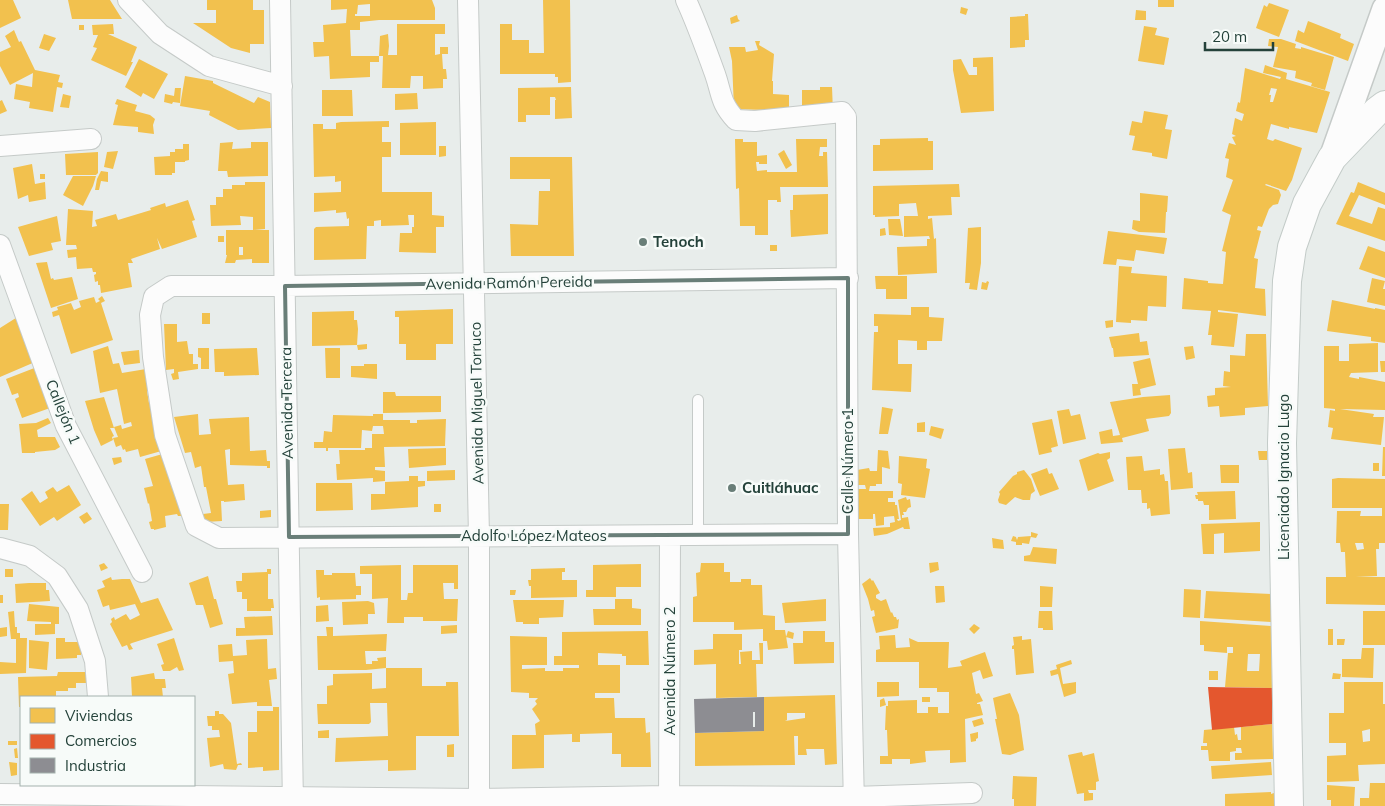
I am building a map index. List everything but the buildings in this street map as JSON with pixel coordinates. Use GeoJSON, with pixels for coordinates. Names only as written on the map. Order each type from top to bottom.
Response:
{"type":"FeatureCollection","features":[{"type":"Feature","properties":{"kind":"main road","name":"Licenciado Ignacio Lugo"},"geometry":{"type":"LineString","coordinates":[[1289,806],[1282,443],[1286,281],[1292,247],[1307,204],[1332,158],[1385,105]]}},
{"type":"Feature","properties":{"kind":"street"},"geometry":{"type":"LineString","coordinates":[[128,0],[160,34],[209,66],[282,86]]}},
{"type":"Feature","properties":{"kind":"street","name":"Avenida Tercera"},"geometry":{"type":"LineString","coordinates":[[280,0],[293,802]]}},
{"type":"Feature","properties":{"kind":"street","name":"Avenida Miguel Torruco"},"geometry":{"type":"LineString","coordinates":[[468,0],[479,537],[479,802]]}},
{"type":"Feature","properties":{"kind":"street","name":"Calle Número 1"},"geometry":{"type":"LineString","coordinates":[[686,0],[716,77],[722,102],[726,110],[736,120],[755,121],[842,112],[846,117],[848,534],[854,802]]}},
{"type":"Feature","properties":{"kind":"street"},"geometry":{"type":"LineString","coordinates":[[1332,158],[1385,9]]}},
{"type":"Feature","properties":{"kind":"street"},"geometry":{"type":"LineString","coordinates":[[0,146],[91,139]]}},
{"type":"Feature","properties":{"kind":"street","name":"Callejón 1"},"geometry":{"type":"LineString","coordinates":[[0,245],[66,426],[142,572]]}},
{"type":"Feature","properties":{"kind":"street","name":"Avenida Ramón Pereida"},"geometry":{"type":"LineString","coordinates":[[219,538],[196,526],[165,436],[153,357],[150,315],[154,297],[171,286],[474,284],[848,278]]}},
{"type":"Feature","properties":{"kind":"street","name":"Adolfo López Mateos"},"geometry":{"type":"LineString","coordinates":[[219,538],[848,534]]}},
{"type":"Feature","properties":{"kind":"street","name":"Avenida Número 2"},"geometry":{"type":"LineString","coordinates":[[669,801],[670,536]]}},
{"type":"Feature","properties":{"kind":"street"},"geometry":{"type":"LineString","coordinates":[[0,548],[30,556],[57,576],[78,609],[95,660],[98,696]]}},
{"type":"Feature","properties":{"kind":"street"},"geometry":{"type":"LineString","coordinates":[[0,794],[105,795],[293,802],[854,802],[972,793]]}},
{"type":"Feature","properties":{"kind":"lane"},"geometry":{"type":"LineString","coordinates":[[698,400],[698,535]]}},
{"type":"Feature","properties":{"kind":"highlighted area"},"geometry":{"type":"Polygon","coordinates":[[[848,278],[848,534],[289,537],[285,286],[848,278]]]}},
{"type":"Feature","properties":{"kind":"place","name":"Tenoch"},"geometry":{"type":"Point","coordinates":[643,242]}},
{"type":"Feature","properties":{"kind":"place","name":"Cuitláhuac"},"geometry":{"type":"Point","coordinates":[732,488]}}]}
